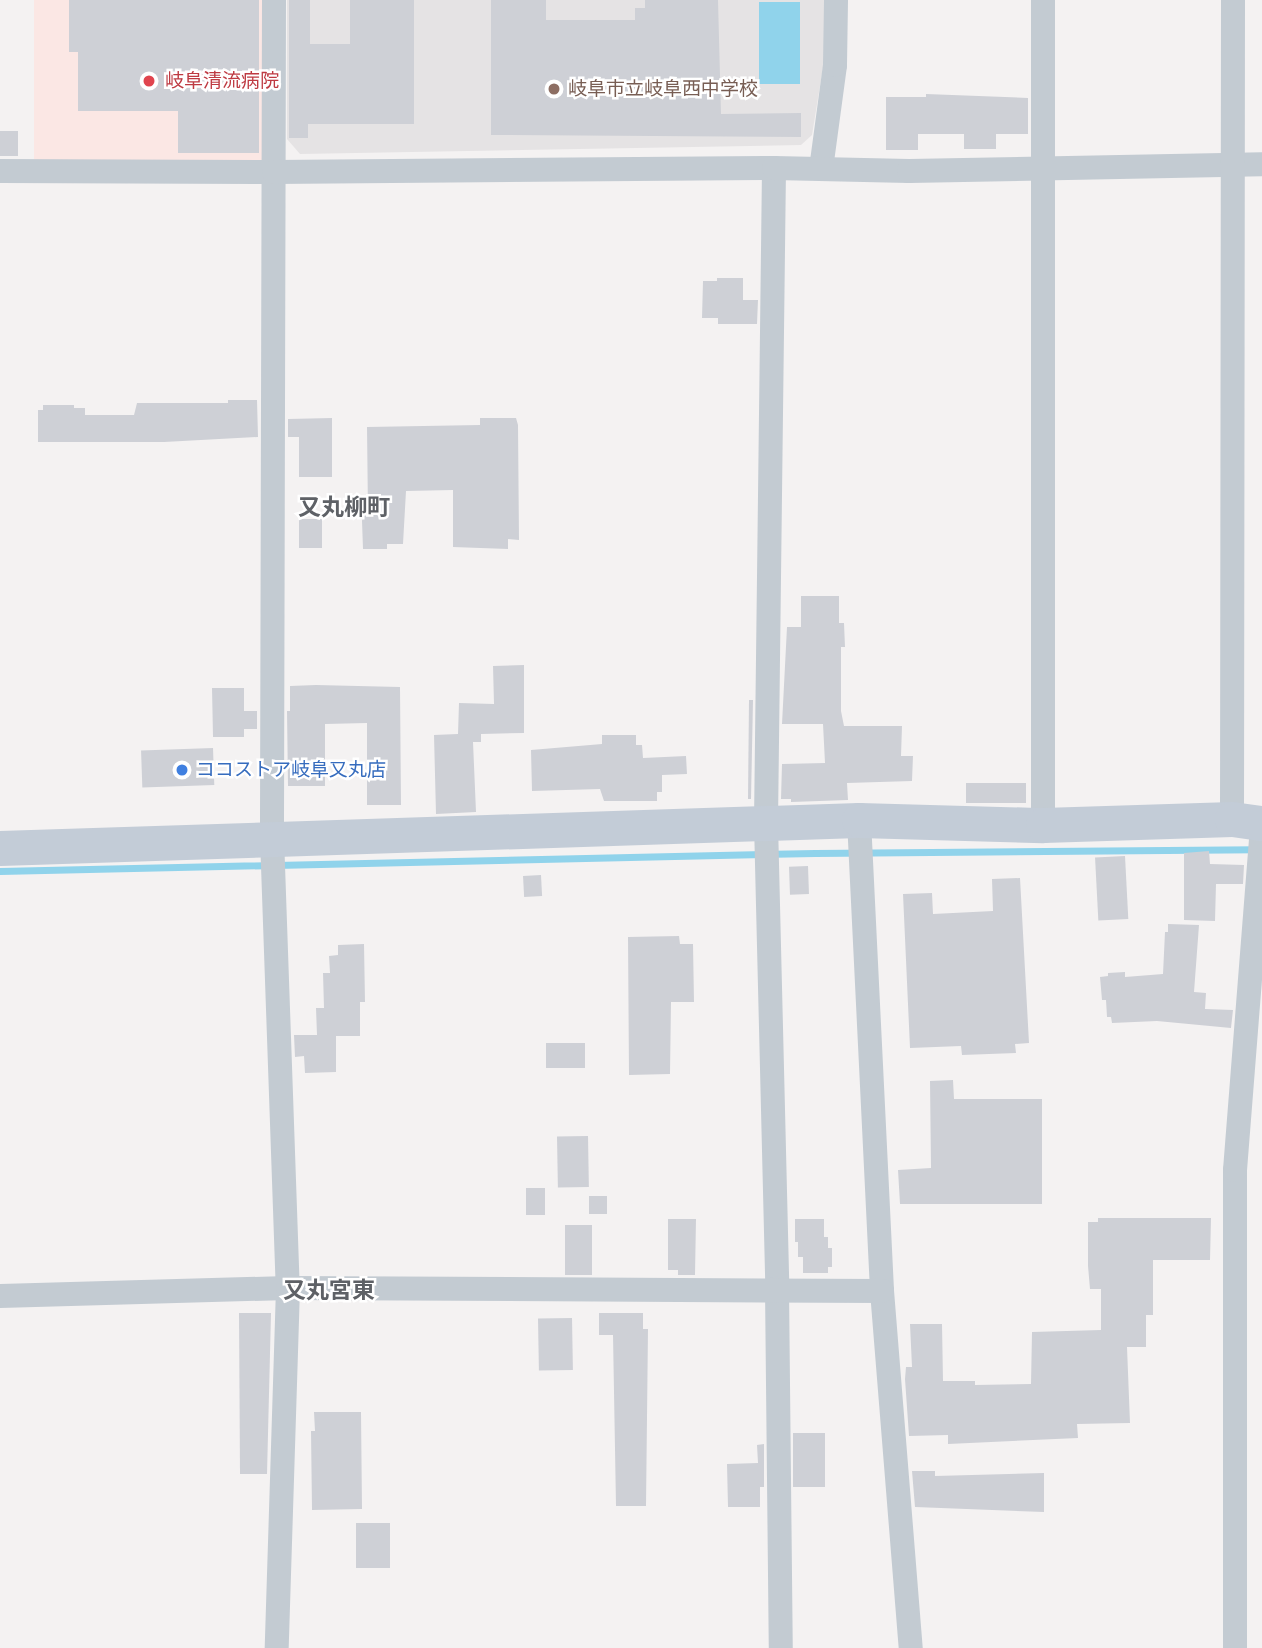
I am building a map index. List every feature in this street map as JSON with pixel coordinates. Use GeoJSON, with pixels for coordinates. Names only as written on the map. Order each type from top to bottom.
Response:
{"type":"FeatureCollection","features":[{"type":"Feature","properties":{"kind":"street"},"geometry":{"type":"LineString","coordinates":[[274,0],[272,837],[288,1288],[277,1648]]}},
{"type":"Feature","properties":{"kind":"street"},"geometry":{"type":"LineString","coordinates":[[821,169],[835,65],[836,0]]}},
{"type":"Feature","properties":{"kind":"street"},"geometry":{"type":"LineString","coordinates":[[1042,825],[1043,0]]}},
{"type":"Feature","properties":{"kind":"street"},"geometry":{"type":"LineString","coordinates":[[1233,0],[1232,165],[1252,824],[1235,1170],[1235,1648]]}},
{"type":"Feature","properties":{"kind":"street"},"geometry":{"type":"LineString","coordinates":[[0,171],[1044,169],[1262,164]]}},
{"type":"Feature","properties":{"kind":"street"},"geometry":{"type":"LineString","coordinates":[[774,168],[766,822],[777,1288],[781,1648]]}},
{"type":"Feature","properties":{"kind":"street"},"geometry":{"type":"LineString","coordinates":[[0,848],[272,837],[859,820],[1042,825],[1252,824]]}},
{"type":"Feature","properties":{"kind":"street"},"geometry":{"type":"LineString","coordinates":[[859,820],[882,1291],[911,1648]]}},
{"type":"Feature","properties":{"kind":"street"},"geometry":{"type":"LineString","coordinates":[[0,1296],[288,1288],[777,1288],[882,1291]]}},
{"type":"Feature","properties":{"kind":"shaded area","name":"岐阜清流病院"},"geometry":{"type":"Polygon","coordinates":[[[34,0],[265,0],[265,162],[34,162],[34,0]]]}},
{"type":"Feature","properties":{"kind":"shaded area","name":"岐阜市立岐阜西中学校"},"geometry":{"type":"Polygon","coordinates":[[[287,0],[828,0],[827,43],[812,135],[801,145],[300,154],[287,139],[287,0]]]}},
{"type":"Feature","properties":{"kind":"water"},"geometry":{"type":"Polygon","coordinates":[[[759,2],[800,2],[800,84],[759,84],[759,2]]]}},
{"type":"Feature","properties":{"kind":"building","name":"岐阜清流病院"},"geometry":{"type":"Polygon","coordinates":[[[69,0],[259,0],[259,153],[178,153],[178,111],[78,111],[78,52],[69,52],[69,0]]]}},
{"type":"Feature","properties":{"kind":"building"},"geometry":{"type":"Polygon","coordinates":[[[289,0],[310,0],[310,44],[350,44],[350,0],[414,0],[414,124],[308,124],[308,138],[289,138],[289,0]]]}},
{"type":"Feature","properties":{"kind":"building"},"geometry":{"type":"Polygon","coordinates":[[[491,0],[546,0],[546,20],[635,20],[635,8],[645,8],[645,0],[718,0],[721,114],[801,113],[801,137],[491,135],[491,0]]]}},
{"type":"Feature","properties":{"kind":"building"},"geometry":{"type":"Polygon","coordinates":[[[926,94],[1028,98],[1028,134],[996,134],[996,149],[964,149],[964,134],[918,134],[918,150],[886,150],[886,97],[926,97],[926,94]]]}},
{"type":"Feature","properties":{"kind":"building"},"geometry":{"type":"Polygon","coordinates":[[[0,131],[18,131],[18,156],[0,156],[0,131]]]}},
{"type":"Feature","properties":{"kind":"building"},"geometry":{"type":"Polygon","coordinates":[[[717,278],[743,278],[743,300],[758,300],[757,324],[718,324],[718,318],[702,318],[703,281],[717,281],[717,278]]]}},
{"type":"Feature","properties":{"kind":"building"},"geometry":{"type":"Polygon","coordinates":[[[228,400],[257,400],[258,437],[164,442],[38,442],[38,410],[43,410],[43,405],[74,405],[74,408],[85,408],[85,415],[134,415],[137,403],[228,403],[228,400]]]}},
{"type":"Feature","properties":{"kind":"building"},"geometry":{"type":"Polygon","coordinates":[[[332,418],[332,477],[299,477],[299,437],[288,437],[288,419],[332,418]]]}},
{"type":"Feature","properties":{"kind":"building"},"geometry":{"type":"Polygon","coordinates":[[[480,418],[516,418],[519,540],[508,539],[508,549],[453,547],[453,490],[406,491],[403,544],[387,544],[387,549],[363,549],[363,514],[368,514],[367,427],[480,425],[480,418]]]}},
{"type":"Feature","properties":{"kind":"building"},"geometry":{"type":"Polygon","coordinates":[[[299,519],[322,519],[322,548],[299,548],[299,519]]]}},
{"type":"Feature","properties":{"kind":"building"},"geometry":{"type":"Polygon","coordinates":[[[801,596],[839,596],[839,623],[844,623],[845,647],[841,647],[841,711],[844,726],[902,726],[901,756],[913,756],[912,781],[847,783],[848,800],[791,802],[791,799],[781,799],[782,764],[825,763],[823,724],[782,724],[787,627],[801,627],[801,596]]]}},
{"type":"Feature","properties":{"kind":"building"},"geometry":{"type":"Polygon","coordinates":[[[524,665],[524,733],[481,734],[481,742],[473,742],[476,812],[436,814],[434,735],[458,734],[459,703],[494,704],[493,666],[524,665]]]}},
{"type":"Feature","properties":{"kind":"building"},"geometry":{"type":"Polygon","coordinates":[[[290,686],[400,687],[401,805],[367,805],[367,723],[325,724],[325,786],[288,786],[287,711],[290,711],[290,686]]]}},
{"type":"Feature","properties":{"kind":"building"},"geometry":{"type":"Polygon","coordinates":[[[212,688],[244,688],[244,711],[257,711],[257,729],[244,729],[244,737],[213,737],[212,688]]]}},
{"type":"Feature","properties":{"kind":"building"},"geometry":{"type":"Polygon","coordinates":[[[749,700],[753,700],[751,799],[748,799],[749,700]]]}},
{"type":"Feature","properties":{"kind":"building"},"geometry":{"type":"Polygon","coordinates":[[[602,735],[636,735],[636,745],[642,745],[643,758],[686,756],[687,774],[662,775],[662,792],[657,792],[657,801],[604,801],[600,789],[532,791],[531,750],[602,744],[602,735]]]}},
{"type":"Feature","properties":{"kind":"building"},"geometry":{"type":"Polygon","coordinates":[[[213,748],[214,785],[142,787],[141,751],[213,748]]]}},
{"type":"Feature","properties":{"kind":"building"},"geometry":{"type":"Polygon","coordinates":[[[966,783],[1026,783],[1026,803],[966,803],[966,783]]]}},
{"type":"Feature","properties":{"kind":"building"},"geometry":{"type":"Polygon","coordinates":[[[1209,851],[1210,864],[1244,865],[1243,884],[1216,884],[1215,921],[1184,920],[1184,853],[1209,851]]]}},
{"type":"Feature","properties":{"kind":"building"},"geometry":{"type":"Polygon","coordinates":[[[1125,856],[1128,919],[1098,920],[1095,858],[1125,856]]]}},
{"type":"Feature","properties":{"kind":"building"},"geometry":{"type":"Polygon","coordinates":[[[808,866],[809,894],[790,895],[789,867],[808,866]]]}},
{"type":"Feature","properties":{"kind":"building"},"geometry":{"type":"Polygon","coordinates":[[[541,875],[542,896],[524,897],[523,876],[541,875]]]}},
{"type":"Feature","properties":{"kind":"building"},"geometry":{"type":"Polygon","coordinates":[[[1020,878],[1029,1043],[1015,1044],[1016,1053],[962,1055],[961,1046],[910,1048],[903,894],[932,893],[933,914],[993,911],[992,879],[1020,878]]]}},
{"type":"Feature","properties":{"kind":"building"},"geometry":{"type":"Polygon","coordinates":[[[1168,924],[1199,925],[1194,992],[1206,993],[1205,1009],[1233,1010],[1231,1028],[1157,1021],[1112,1023],[1111,1017],[1107,1017],[1100,977],[1108,976],[1108,973],[1125,972],[1125,977],[1163,974],[1165,932],[1168,932],[1168,924]]]}},
{"type":"Feature","properties":{"kind":"building"},"geometry":{"type":"Polygon","coordinates":[[[679,936],[680,944],[693,944],[694,1002],[671,1002],[670,1074],[629,1075],[628,937],[679,936]]]}},
{"type":"Feature","properties":{"kind":"building"},"geometry":{"type":"Polygon","coordinates":[[[364,944],[365,1002],[360,1002],[360,1036],[336,1036],[336,1072],[305,1073],[304,1056],[295,1057],[294,1035],[317,1035],[316,1008],[324,1008],[323,973],[330,973],[329,956],[338,955],[338,945],[364,944]]]}},
{"type":"Feature","properties":{"kind":"building"},"geometry":{"type":"Polygon","coordinates":[[[546,1043],[585,1043],[585,1068],[546,1068],[546,1043]]]}},
{"type":"Feature","properties":{"kind":"building"},"geometry":{"type":"Polygon","coordinates":[[[953,1080],[954,1099],[1042,1099],[1042,1204],[900,1204],[898,1170],[931,1168],[930,1081],[953,1080]]]}},
{"type":"Feature","properties":{"kind":"building"},"geometry":{"type":"Polygon","coordinates":[[[588,1136],[589,1187],[558,1188],[557,1137],[588,1136]]]}},
{"type":"Feature","properties":{"kind":"building"},"geometry":{"type":"Polygon","coordinates":[[[526,1188],[545,1188],[545,1215],[526,1215],[526,1188]]]}},
{"type":"Feature","properties":{"kind":"building"},"geometry":{"type":"Polygon","coordinates":[[[589,1196],[607,1196],[607,1214],[589,1214],[589,1196]]]}},
{"type":"Feature","properties":{"kind":"building"},"geometry":{"type":"Polygon","coordinates":[[[1098,1218],[1211,1218],[1210,1260],[1153,1260],[1153,1315],[1146,1315],[1146,1347],[1127,1347],[1130,1423],[1077,1424],[1078,1438],[948,1444],[948,1435],[909,1436],[905,1379],[906,1367],[912,1367],[910,1324],[942,1324],[943,1381],[975,1381],[975,1385],[1031,1384],[1032,1332],[1101,1330],[1101,1289],[1090,1289],[1088,1266],[1088,1222],[1098,1222],[1098,1218]]]}},
{"type":"Feature","properties":{"kind":"building"},"geometry":{"type":"Polygon","coordinates":[[[668,1219],[696,1219],[695,1275],[678,1275],[678,1270],[668,1270],[668,1219]]]}},
{"type":"Feature","properties":{"kind":"building"},"geometry":{"type":"Polygon","coordinates":[[[795,1219],[824,1219],[824,1237],[828,1237],[828,1248],[832,1248],[832,1267],[828,1267],[828,1273],[803,1273],[803,1257],[798,1257],[798,1242],[795,1242],[795,1219]]]}},
{"type":"Feature","properties":{"kind":"building"},"geometry":{"type":"Polygon","coordinates":[[[565,1225],[592,1225],[592,1275],[565,1275],[565,1225]]]}},
{"type":"Feature","properties":{"kind":"building"},"geometry":{"type":"Polygon","coordinates":[[[239,1313],[271,1313],[267,1474],[240,1474],[239,1313]]]}},
{"type":"Feature","properties":{"kind":"building"},"geometry":{"type":"Polygon","coordinates":[[[599,1313],[643,1313],[643,1329],[648,1329],[646,1506],[616,1506],[613,1335],[599,1335],[599,1313]]]}},
{"type":"Feature","properties":{"kind":"building"},"geometry":{"type":"Polygon","coordinates":[[[572,1318],[573,1370],[539,1371],[538,1319],[572,1318]]]}},
{"type":"Feature","properties":{"kind":"building"},"geometry":{"type":"Polygon","coordinates":[[[314,1412],[361,1412],[362,1509],[312,1510],[311,1431],[315,1431],[314,1412]]]}},
{"type":"Feature","properties":{"kind":"building"},"geometry":{"type":"Polygon","coordinates":[[[793,1433],[825,1433],[825,1487],[793,1487],[793,1433]]]}},
{"type":"Feature","properties":{"kind":"building"},"geometry":{"type":"Polygon","coordinates":[[[764,1444],[764,1487],[760,1487],[760,1507],[728,1507],[727,1464],[758,1463],[757,1445],[764,1444]]]}},
{"type":"Feature","properties":{"kind":"building"},"geometry":{"type":"Polygon","coordinates":[[[912,1471],[935,1471],[935,1476],[1044,1473],[1044,1512],[915,1507],[912,1471]]]}},
{"type":"Feature","properties":{"kind":"building"},"geometry":{"type":"Polygon","coordinates":[[[356,1523],[390,1523],[390,1568],[356,1568],[356,1523]]]}},
{"type":"Feature","properties":{"kind":"waterway"},"geometry":{"type":"LineString","coordinates":[[0,871],[815,853],[1256,849]]}},
{"type":"Feature","properties":{"kind":"place","name":"岐阜清流病院"},"geometry":{"type":"Point","coordinates":[149,81]}},
{"type":"Feature","properties":{"kind":"place","name":"岐阜市立岐阜西中学校"},"geometry":{"type":"Point","coordinates":[554,89]}},
{"type":"Feature","properties":{"kind":"place","name":"ココストア岐阜又丸店"},"geometry":{"type":"Point","coordinates":[182,770]}},
{"type":"Feature","properties":{"kind":"district","name":"又丸柳町"},"geometry":{"type":"Point","coordinates":[344,508]}},
{"type":"Feature","properties":{"kind":"district","name":"又丸宮東"},"geometry":{"type":"Point","coordinates":[329,1291]}}]}
